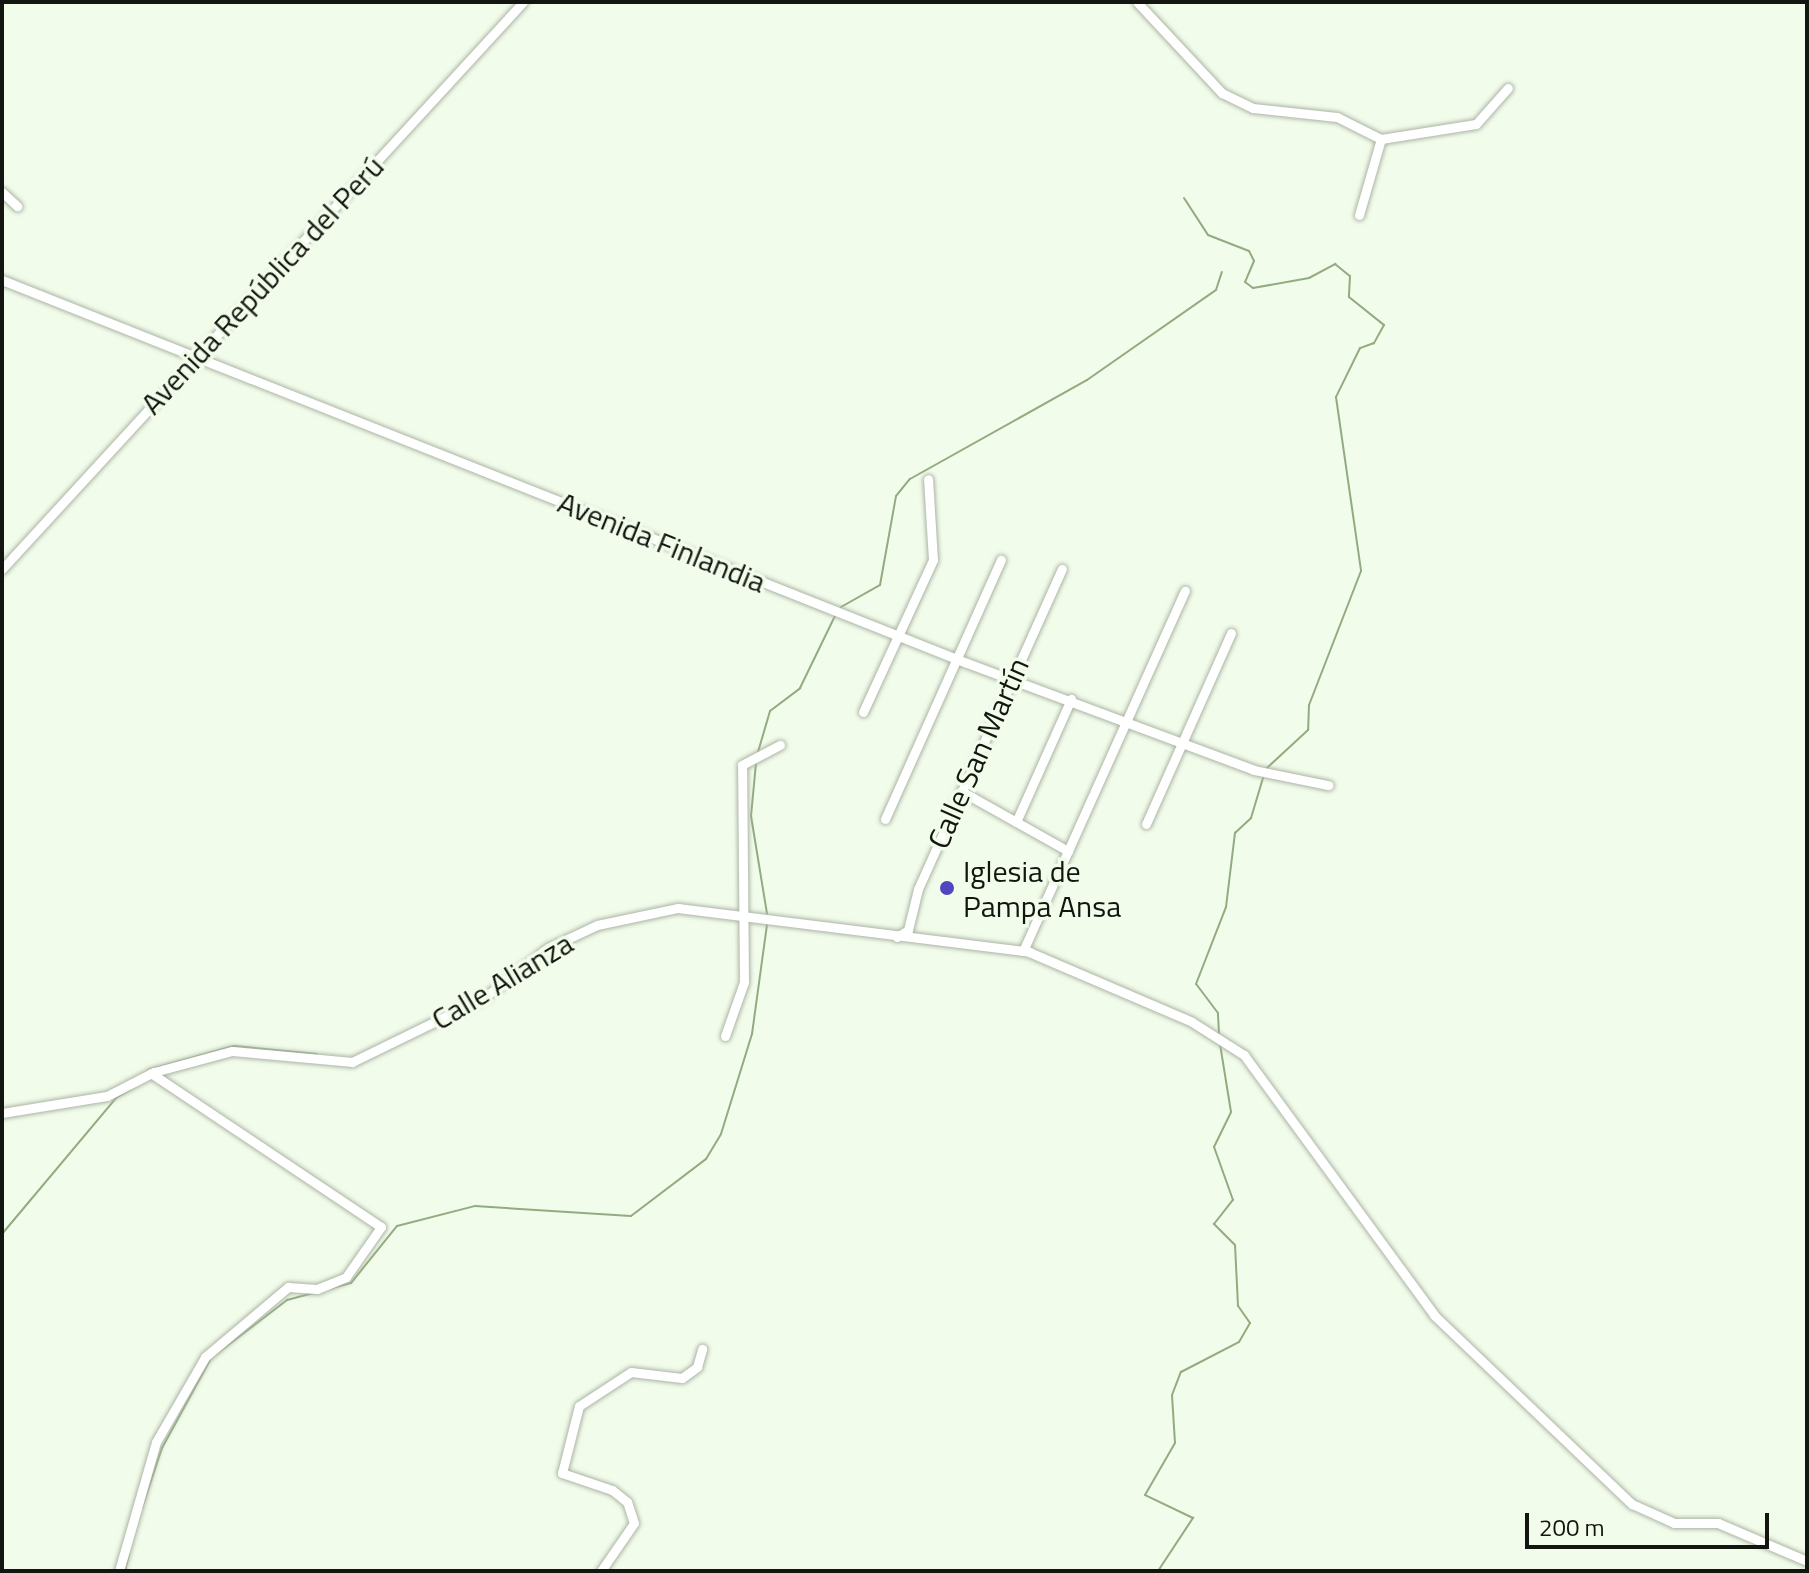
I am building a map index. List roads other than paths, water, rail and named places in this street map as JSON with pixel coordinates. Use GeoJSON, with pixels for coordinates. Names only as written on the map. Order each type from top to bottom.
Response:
{"type":"FeatureCollection","features":[{"type":"Feature","properties":{"kind":"street","name":"Avenida República del Perú"},"geometry":{"type":"LineString","coordinates":[[2,569],[523,2]]}},
{"type":"Feature","properties":{"kind":"street"},"geometry":{"type":"LineString","coordinates":[[1137,2],[1222,93],[1253,108],[1337,117],[1381,139],[1476,124],[1508,88]]}},
{"type":"Feature","properties":{"kind":"street"},"geometry":{"type":"LineString","coordinates":[[1359,215],[1381,139]]}},
{"type":"Feature","properties":{"kind":"street"},"geometry":{"type":"LineString","coordinates":[[2,192],[17,206]]}},
{"type":"Feature","properties":{"kind":"street","name":"Avenida Finlandia"},"geometry":{"type":"LineString","coordinates":[[2,280],[955,659],[1126,719],[1265,774],[1328,785]]}},
{"type":"Feature","properties":{"kind":"street"},"geometry":{"type":"LineString","coordinates":[[863,712],[895,635],[933,560],[928,479]]}},
{"type":"Feature","properties":{"kind":"street"},"geometry":{"type":"LineString","coordinates":[[885,819],[1001,560]]}},
{"type":"Feature","properties":{"kind":"street","name":"Calle San Martín"},"geometry":{"type":"LineString","coordinates":[[897,937],[908,930],[961,791],[1062,569]]}},
{"type":"Feature","properties":{"kind":"street"},"geometry":{"type":"LineString","coordinates":[[1023,951],[1185,591]]}},
{"type":"Feature","properties":{"kind":"street"},"geometry":{"type":"LineString","coordinates":[[1146,824],[1231,633]]}},
{"type":"Feature","properties":{"kind":"street"},"geometry":{"type":"LineString","coordinates":[[1016,822],[1071,699]]}},
{"type":"Feature","properties":{"kind":"street"},"geometry":{"type":"LineString","coordinates":[[725,1036],[744,982],[748,913],[738,823],[742,765],[780,745]]}},
{"type":"Feature","properties":{"kind":"street"},"geometry":{"type":"LineString","coordinates":[[961,791],[1068,851]]}},
{"type":"Feature","properties":{"kind":"street","name":"Calle Alianza"},"geometry":{"type":"LineString","coordinates":[[2,1113],[107,1096],[151,1073],[232,1051],[352,1062],[485,997],[548,948],[597,925],[678,908],[748,913],[897,937],[1023,951],[1192,1022],[1244,1055],[1434,1315],[1599,1476],[1632,1504],[1674,1523],[1718,1523],[1807,1561]]}},
{"type":"Feature","properties":{"kind":"street"},"geometry":{"type":"LineString","coordinates":[[119,1571],[156,1442],[205,1357],[288,1287],[317,1289],[346,1277],[381,1227],[151,1073]]}},
{"type":"Feature","properties":{"kind":"street"},"geometry":{"type":"LineString","coordinates":[[601,1571],[634,1523],[627,1502],[612,1490],[562,1473],[579,1406],[631,1372],[682,1378],[697,1367],[702,1349]]}},
{"type":"Feature","properties":{"kind":"waterway"},"geometry":{"type":"LineString","coordinates":[[1184,198],[1208,235],[1249,251],[1254,261],[1245,282],[1253,288],[1309,278],[1335,264],[1350,276],[1349,297],[1384,325],[1374,343],[1360,348],[1336,397],[1361,571],[1309,705],[1308,730],[1267,768]]}},
{"type":"Feature","properties":{"kind":"waterway"},"geometry":{"type":"LineString","coordinates":[[841,607],[880,585],[896,496],[910,479],[1087,380],[1216,290],[1222,272]]}},
{"type":"Feature","properties":{"kind":"waterway"},"geometry":{"type":"LineString","coordinates":[[758,752],[770,711],[800,688],[835,616]]}},
{"type":"Feature","properties":{"kind":"waterway"},"geometry":{"type":"LineString","coordinates":[[756,763],[751,816],[767,914]]}},
{"type":"Feature","properties":{"kind":"waterway"},"geometry":{"type":"LineString","coordinates":[[1219,1034],[1218,1013],[1196,984],[1226,907],[1235,833],[1251,818],[1263,778]]}},
{"type":"Feature","properties":{"kind":"waterway"},"geometry":{"type":"LineString","coordinates":[[142,1508],[162,1448],[211,1358],[287,1300],[351,1283],[397,1226],[475,1206],[631,1216],[706,1159],[721,1134],[752,1034],[767,925]]}},
{"type":"Feature","properties":{"kind":"waterway"},"geometry":{"type":"LineString","coordinates":[[1158,1571],[1193,1518],[1145,1495],[1175,1443],[1172,1395],[1181,1372],[1239,1342],[1250,1323],[1238,1306],[1235,1245],[1214,1224],[1233,1200],[1214,1147],[1231,1112],[1220,1044]]}},
{"type":"Feature","properties":{"kind":"waterway"},"geometry":{"type":"LineString","coordinates":[[148,1070],[234,1046],[317,1054]]}},
{"type":"Feature","properties":{"kind":"waterway"},"geometry":{"type":"LineString","coordinates":[[2,1234],[116,1098],[134,1087]]}},
{"type":"Feature","properties":{"kind":"waterway"},"geometry":{"type":"LineString","coordinates":[[125,1571],[129,1553]]}},
{"type":"Feature","properties":{"kind":"place","name":"Iglesia de Pampa Ansa"},"geometry":{"type":"Point","coordinates":[947,888]}}]}
